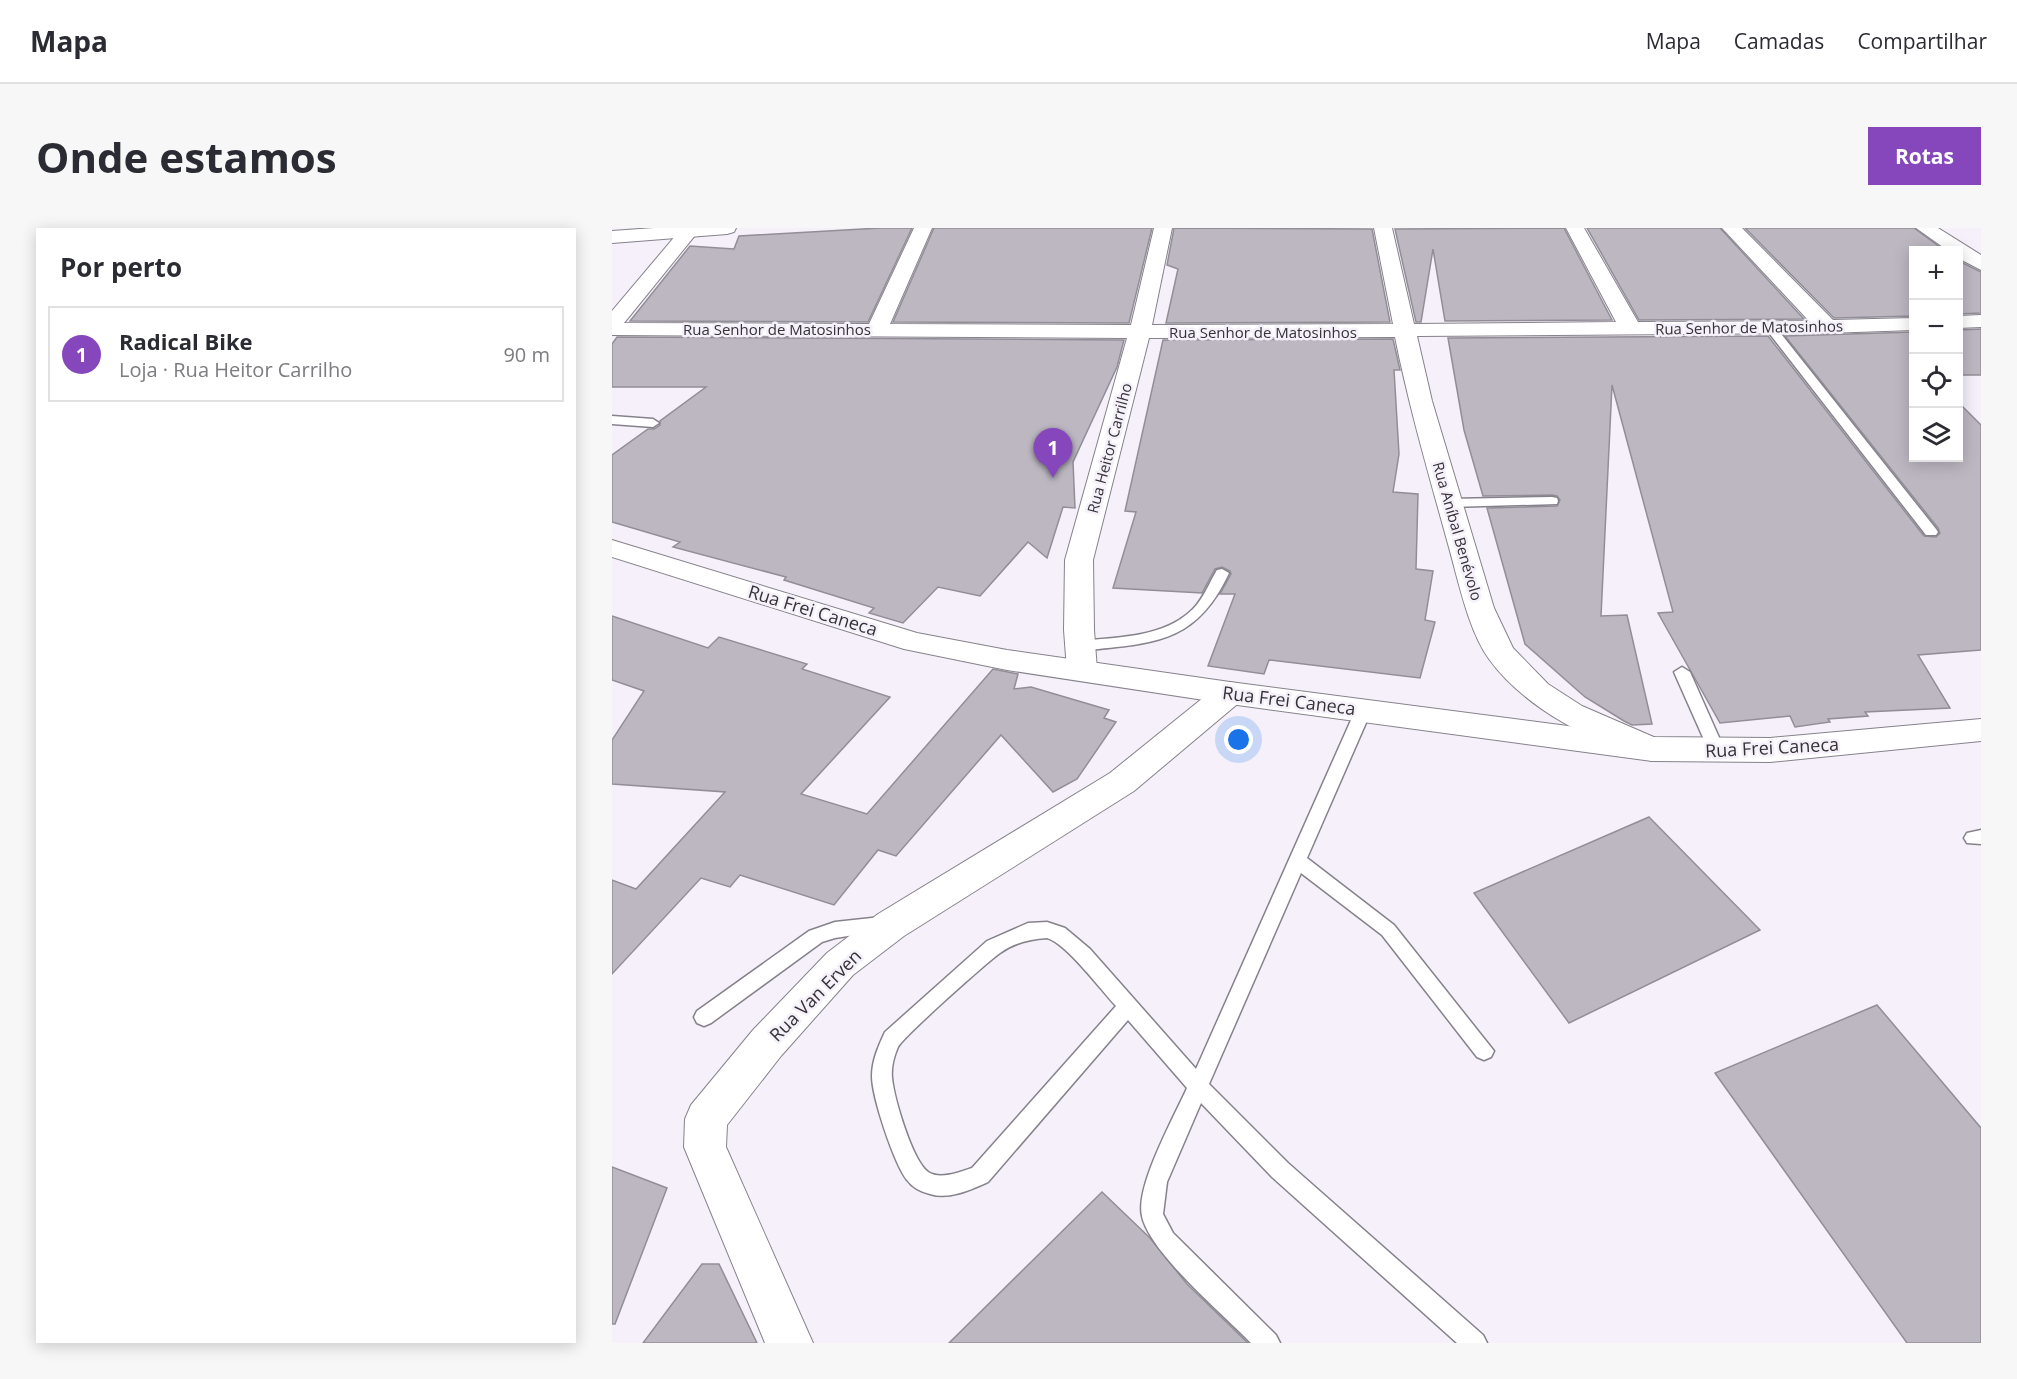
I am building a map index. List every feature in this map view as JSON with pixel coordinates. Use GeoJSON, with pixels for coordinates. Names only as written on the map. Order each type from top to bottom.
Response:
{"type":"FeatureCollection","features":[{"type":"Feature","properties":{"kind":"street"},"geometry":{"type":"LineString","coordinates":[[612,237],[727,228]]}},
{"type":"Feature","properties":{"kind":"street"},"geometry":{"type":"LineString","coordinates":[[876,330],[923,228]]}},
{"type":"Feature","properties":{"kind":"street","name":"Rua Heitor Carrilho"},"geometry":{"type":"LineString","coordinates":[[1081,658],[1079,560],[1140,332],[1163,228]]}},
{"type":"Feature","properties":{"kind":"street","name":"Rua Aníbal Benévolo"},"geometry":{"type":"LineString","coordinates":[[1383,228],[1407,331],[1420,401],[1480,608],[1500,653],[1537,692],[1571,714],[1652,749]]}},
{"type":"Feature","properties":{"kind":"street"},"geometry":{"type":"LineString","coordinates":[[1575,228],[1632,329]]}},
{"type":"Feature","properties":{"kind":"street"},"geometry":{"type":"LineString","coordinates":[[1731,228],[1827,327]]}},
{"type":"Feature","properties":{"kind":"street"},"geometry":{"type":"LineString","coordinates":[[1925,228],[1981,264]]}},
{"type":"Feature","properties":{"kind":"street"},"geometry":{"type":"LineString","coordinates":[[612,326],[690,230]]}},
{"type":"Feature","properties":{"kind":"street"},"geometry":{"type":"LineString","coordinates":[[1963,322],[1981,321]]}},
{"type":"Feature","properties":{"kind":"street","name":"Rua Senhor de Matosinhos"},"geometry":{"type":"LineString","coordinates":[[612,326],[1140,332],[1632,329],[1909,324]]}},
{"type":"Feature","properties":{"kind":"street","name":"Rua Frei Caneca"},"geometry":{"type":"LineString","coordinates":[[612,548],[914,642],[1007,660],[1081,658],[1230,693],[1652,749],[1770,750],[1981,730]]}},
{"type":"Feature","properties":{"kind":"street","name":"Rua Van Erven"},"geometry":{"type":"LineString","coordinates":[[789,1343],[705,1147],[706,1119],[767,1043],[840,964],[891,925],[1122,782],[1230,693]]}},
{"type":"Feature","properties":{"kind":"lane"},"geometry":{"type":"LineString","coordinates":[[1770,327],[1931,532]]}},
{"type":"Feature","properties":{"kind":"lane"},"geometry":{"type":"LineString","coordinates":[[612,420],[653,423]]}},
{"type":"Feature","properties":{"kind":"lane"},"geometry":{"type":"LineString","coordinates":[[1450,504],[1552,501]]}},
{"type":"Feature","properties":{"kind":"lane"},"geometry":{"type":"LineString","coordinates":[[1081,658],[1183,625],[1205,607],[1215,594],[1222,573]]}},
{"type":"Feature","properties":{"kind":"lane"},"geometry":{"type":"LineString","coordinates":[[1682,672],[1717,751]]}},
{"type":"Feature","properties":{"kind":"lane"},"geometry":{"type":"LineString","coordinates":[[1268,1343],[1166,1241],[1152,1215],[1156,1182],[1364,709]]}},
{"type":"Feature","properties":{"kind":"lane"},"geometry":{"type":"LineString","coordinates":[[1298,861],[1388,930],[1484,1051]]}},
{"type":"Feature","properties":{"kind":"lane"},"geometry":{"type":"LineString","coordinates":[[704,1017],[816,936],[834,930],[891,925]]}},
{"type":"Feature","properties":{"kind":"lane"},"geometry":{"type":"LineString","coordinates":[[1128,1006],[980,1175],[956,1185],[930,1183],[915,1175],[897,1132],[882,1078],[884,1057],[892,1038],[994,947],[1028,931],[1047,930],[1059,933],[1076,948],[1128,1006],[1199,1087],[1280,1170],[1475,1343]]}},
{"type":"Feature","properties":{"kind":"building"},"geometry":{"type":"Polygon","coordinates":[[[912,228],[868,322],[630,321],[690,246],[734,249],[739,236],[912,228]]]}},
{"type":"Feature","properties":{"kind":"building"},"geometry":{"type":"Polygon","coordinates":[[[934,228],[1152,228],[1129,323],[893,322],[934,228]]]}},
{"type":"Feature","properties":{"kind":"building"},"geometry":{"type":"Polygon","coordinates":[[[1174,228],[1372,229],[1390,322],[1166,323],[1178,269],[1167,265],[1174,228]]]}},
{"type":"Feature","properties":{"kind":"building"},"geometry":{"type":"Polygon","coordinates":[[[1564,228],[1612,320],[1445,321],[1433,249],[1421,322],[1416,322],[1395,229],[1564,228]]]}},
{"type":"Feature","properties":{"kind":"building"},"geometry":{"type":"Polygon","coordinates":[[[1587,228],[1720,228],[1804,319],[1639,320],[1587,228]]]}},
{"type":"Feature","properties":{"kind":"building"},"geometry":{"type":"Polygon","coordinates":[[[1745,228],[1914,228],[1939,246],[1909,246],[1909,316],[1834,318],[1745,228]]]}},
{"type":"Feature","properties":{"kind":"building"},"geometry":{"type":"Polygon","coordinates":[[[1963,263],[1981,272],[1981,313],[1963,314],[1963,263]]]}},
{"type":"Feature","properties":{"kind":"building"},"geometry":{"type":"Polygon","coordinates":[[[1981,329],[1981,375],[1963,375],[1963,330],[1981,329]]]}},
{"type":"Feature","properties":{"kind":"building"},"geometry":{"type":"Polygon","coordinates":[[[1909,332],[1909,462],[1963,462],[1963,407],[1981,425],[1981,650],[1918,655],[1950,708],[1865,712],[1868,716],[1828,719],[1830,722],[1795,727],[1790,716],[1720,723],[1658,613],[1673,612],[1612,385],[1601,616],[1627,615],[1652,724],[1632,725],[1585,697],[1525,644],[1487,508],[1557,506],[1560,500],[1557,496],[1552,495],[1483,496],[1464,430],[1448,338],[1768,336],[1924,536],[1936,537],[1940,533],[1938,528],[1785,336],[1909,332]]]}},
{"type":"Feature","properties":{"kind":"building"},"geometry":{"type":"Polygon","coordinates":[[[617,337],[1124,340],[1117,367],[1073,462],[1075,508],[1063,507],[1047,558],[1028,542],[980,596],[938,587],[903,623],[869,613],[874,608],[784,580],[786,577],[673,547],[680,542],[612,522],[612,455],[648,429],[654,429],[660,425],[660,421],[706,387],[612,387],[612,344],[617,337]]]}},
{"type":"Feature","properties":{"kind":"building"},"geometry":{"type":"Polygon","coordinates":[[[1393,339],[1400,370],[1394,370],[1399,454],[1393,492],[1418,494],[1416,569],[1433,571],[1425,620],[1435,622],[1420,678],[1269,660],[1264,674],[1208,666],[1235,594],[1220,594],[1231,574],[1230,571],[1222,567],[1215,569],[1202,593],[1113,588],[1136,512],[1125,511],[1163,340],[1393,339]]]}},
{"type":"Feature","properties":{"kind":"building"},"geometry":{"type":"Polygon","coordinates":[[[612,616],[708,648],[719,637],[807,664],[802,669],[890,697],[801,794],[867,814],[993,669],[1018,674],[1014,689],[1031,687],[1109,710],[1104,718],[1116,722],[1077,779],[1053,792],[1001,735],[896,856],[878,850],[834,905],[740,875],[730,887],[701,878],[612,974],[612,880],[636,889],[725,792],[612,784],[612,740],[644,691],[612,680],[612,616]]]}},
{"type":"Feature","properties":{"kind":"building"},"geometry":{"type":"Polygon","coordinates":[[[1649,817],[1760,930],[1569,1023],[1474,893],[1649,817]]]}},
{"type":"Feature","properties":{"kind":"building"},"geometry":{"type":"Polygon","coordinates":[[[1877,1005],[1981,1128],[1981,1343],[1907,1343],[1715,1073],[1877,1005]]]}},
{"type":"Feature","properties":{"kind":"building"},"geometry":{"type":"Polygon","coordinates":[[[612,1167],[667,1188],[615,1324],[612,1324],[612,1167]]]}},
{"type":"Feature","properties":{"kind":"building"},"geometry":{"type":"Polygon","coordinates":[[[1102,1192],[1150,1238],[1187,1284],[1248,1343],[949,1343],[1102,1192]]]}},
{"type":"Feature","properties":{"kind":"building"},"geometry":{"type":"Polygon","coordinates":[[[702,1264],[719,1264],[757,1343],[643,1343],[702,1264]]]}},
{"type":"Feature","properties":{"kind":"place","name":"Radical Bike"},"geometry":{"type":"Point","coordinates":[1053,478]}}]}
